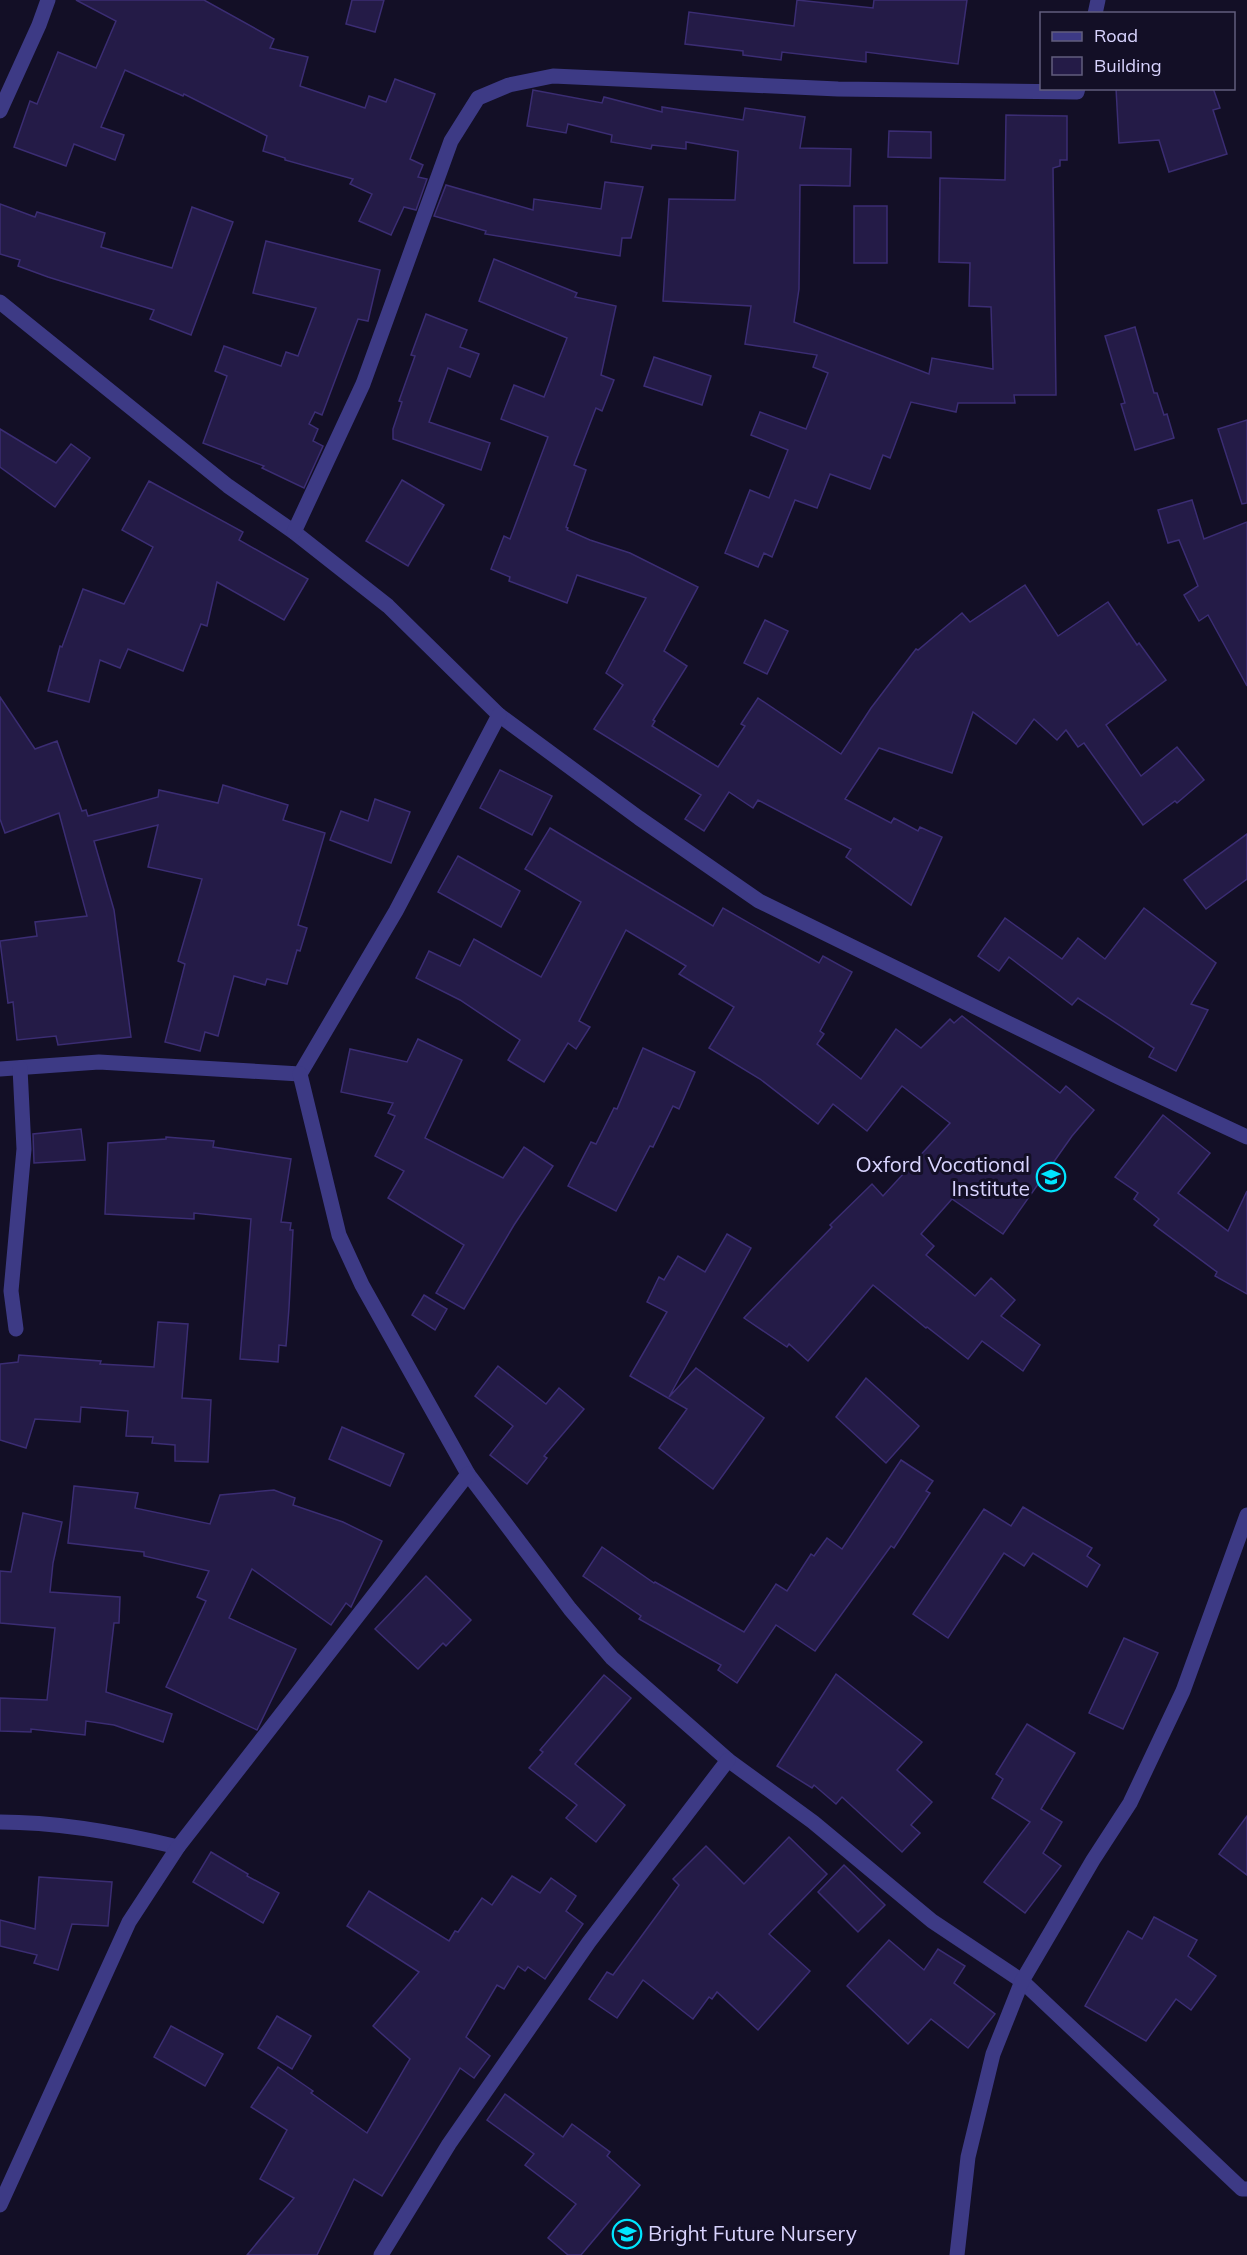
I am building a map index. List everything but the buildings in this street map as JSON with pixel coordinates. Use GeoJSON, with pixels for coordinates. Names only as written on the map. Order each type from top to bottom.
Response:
{"type":"FeatureCollection","features":[{"type":"Feature","properties":{"kind":"street"},"geometry":{"type":"LineString","coordinates":[[0,111],[48,0]]}},
{"type":"Feature","properties":{"kind":"street"},"geometry":{"type":"LineString","coordinates":[[294,532],[363,384],[451,141],[478,98],[509,85],[553,76],[862,90],[1077,92],[1078,90]]}},
{"type":"Feature","properties":{"kind":"street"},"geometry":{"type":"LineString","coordinates":[[0,302],[228,486],[294,532],[388,606],[499,715],[639,818],[759,901],[1114,1075],[1247,1137]]}},
{"type":"Feature","properties":{"kind":"street"},"geometry":{"type":"LineString","coordinates":[[499,715],[396,911],[300,1074],[339,1234],[362,1285],[468,1474],[570,1609],[612,1658],[728,1760],[813,1822],[932,1921],[1022,1981],[1242,2189],[1247,2190]]}},
{"type":"Feature","properties":{"kind":"street"},"geometry":{"type":"LineString","coordinates":[[0,1069],[99,1062],[300,1074]]}},
{"type":"Feature","properties":{"kind":"street"},"geometry":{"type":"LineString","coordinates":[[16,1329],[11,1291],[24,1149],[20,1068]]}},
{"type":"Feature","properties":{"kind":"street"},"geometry":{"type":"LineString","coordinates":[[0,2205],[129,1922],[178,1847],[468,1474]]}},
{"type":"Feature","properties":{"kind":"street"},"geometry":{"type":"LineString","coordinates":[[957,2255],[968,2157],[993,2054],[1022,1981],[1093,1860],[1130,1803],[1183,1691],[1247,1515]]}},
{"type":"Feature","properties":{"kind":"street"},"geometry":{"type":"LineString","coordinates":[[381,2255],[455,2135],[569,1970],[728,1760]]}},
{"type":"Feature","properties":{"kind":"street"},"geometry":{"type":"LineString","coordinates":[[0,1822],[79,1828],[178,1847]]}},
{"type":"Feature","properties":{"kind":"place","name":"Oxford Vocational Institute"},"geometry":{"type":"Point","coordinates":[1051,1177]}},
{"type":"Feature","properties":{"kind":"place","name":"Bright Future Nursery"},"geometry":{"type":"Point","coordinates":[627,2234]}}]}
